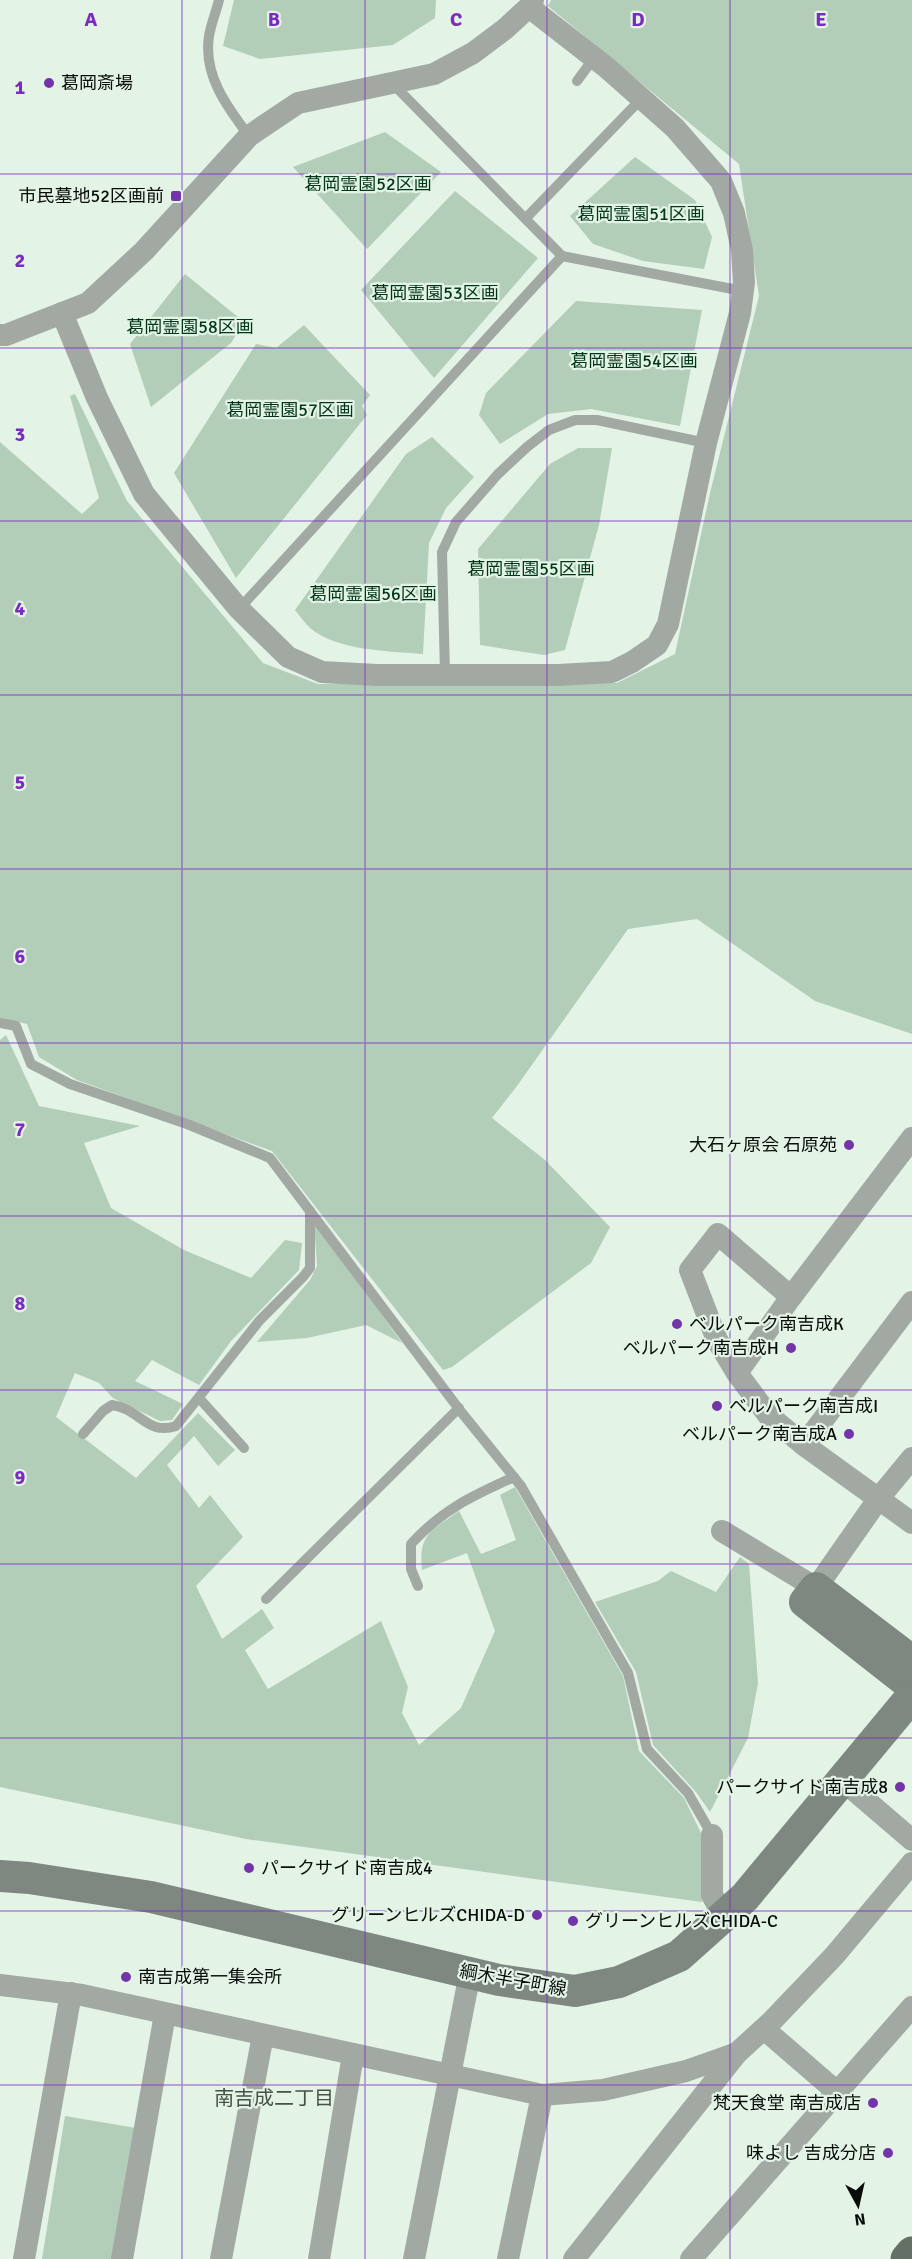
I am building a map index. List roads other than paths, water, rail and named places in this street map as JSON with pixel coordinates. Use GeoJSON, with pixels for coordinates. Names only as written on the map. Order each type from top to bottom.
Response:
{"type":"FeatureCollection","features":[{"type":"Feature","properties":{"kind":"main road"},"geometry":{"type":"LineString","coordinates":[[907,2259],[912,2253]]}},
{"type":"Feature","properties":{"kind":"street"},"geometry":{"type":"LineString","coordinates":[[0,335],[6,335],[62,313],[88,303],[144,251],[249,136],[298,103],[434,74],[473,53],[531,4],[675,128],[720,181],[734,213],[742,250],[743,291],[740,313],[706,443],[669,624],[657,645],[633,662],[612,672],[558,675],[377,675],[322,672],[288,657],[239,609],[144,494],[97,398],[62,313]]}},
{"type":"Feature","properties":{"kind":"street"},"geometry":{"type":"LineString","coordinates":[[737,1373],[791,1297],[912,1138]]}},
{"type":"Feature","properties":{"kind":"street"},"geometry":{"type":"LineString","coordinates":[[791,1297],[718,1234],[690,1270],[717,1340],[737,1373],[768,1415],[912,1523]]}},
{"type":"Feature","properties":{"kind":"street"},"geometry":{"type":"LineString","coordinates":[[804,1444],[912,1302]]}},
{"type":"Feature","properties":{"kind":"street"},"geometry":{"type":"LineString","coordinates":[[912,1458],[879,1498],[805,1602],[912,1686]]}},
{"type":"Feature","properties":{"kind":"street"},"geometry":{"type":"LineString","coordinates":[[722,1531],[816,1588],[912,1661]]}},
{"type":"Feature","properties":{"kind":"street","name":"綱木半子町線"},"geometry":{"type":"LineString","coordinates":[[0,1876],[29,1878],[151,1897],[499,1980],[575,1991],[619,1982],[679,1956],[745,1897],[912,1696]]}},
{"type":"Feature","properties":{"kind":"street"},"geometry":{"type":"LineString","coordinates":[[842,1780],[912,1840]]}},
{"type":"Feature","properties":{"kind":"street"},"geometry":{"type":"LineString","coordinates":[[712,1835],[712,1895],[724,1916]]}},
{"type":"Feature","properties":{"kind":"street"},"geometry":{"type":"LineString","coordinates":[[574,2259],[736,2053],[764,2029],[834,1956],[912,1863]]}},
{"type":"Feature","properties":{"kind":"street"},"geometry":{"type":"LineString","coordinates":[[414,2259],[470,1973]]}},
{"type":"Feature","properties":{"kind":"street"},"geometry":{"type":"LineString","coordinates":[[0,1985],[71,1993],[542,2095],[603,2090],[686,2071],[736,2053]]}},
{"type":"Feature","properties":{"kind":"street"},"geometry":{"type":"LineString","coordinates":[[24,2259],[71,1993]]}},
{"type":"Feature","properties":{"kind":"street"},"geometry":{"type":"LineString","coordinates":[[691,2259],[912,2007]]}},
{"type":"Feature","properties":{"kind":"street"},"geometry":{"type":"LineString","coordinates":[[122,2259],[165,2014]]}},
{"type":"Feature","properties":{"kind":"street"},"geometry":{"type":"LineString","coordinates":[[764,2029],[837,2092]]}},
{"type":"Feature","properties":{"kind":"street"},"geometry":{"type":"LineString","coordinates":[[221,2259],[263,2035]]}},
{"type":"Feature","properties":{"kind":"street"},"geometry":{"type":"LineString","coordinates":[[319,2259],[353,2055]]}},
{"type":"Feature","properties":{"kind":"street"},"geometry":{"type":"LineString","coordinates":[[508,2259],[542,2095]]}},
{"type":"Feature","properties":{"kind":"lane"},"geometry":{"type":"LineString","coordinates":[[219,0],[209,38],[210,72],[227,107],[249,136]]}},
{"type":"Feature","properties":{"kind":"lane"},"geometry":{"type":"LineString","coordinates":[[577,81],[594,58]]}},
{"type":"Feature","properties":{"kind":"lane"},"geometry":{"type":"LineString","coordinates":[[392,82],[562,256],[743,291]]}},
{"type":"Feature","properties":{"kind":"lane"},"geometry":{"type":"LineString","coordinates":[[526,218],[642,98]]}},
{"type":"Feature","properties":{"kind":"lane"},"geometry":{"type":"LineString","coordinates":[[239,609],[562,256]]}},
{"type":"Feature","properties":{"kind":"lane"},"geometry":{"type":"LineString","coordinates":[[445,674],[442,552],[456,522],[498,474],[527,447],[549,430],[575,420],[597,420],[706,443]]}},
{"type":"Feature","properties":{"kind":"lane"},"geometry":{"type":"LineString","coordinates":[[0,1023],[16,1026],[31,1064],[70,1084],[187,1124],[270,1158],[459,1408],[522,1486],[628,1673],[647,1749],[688,1794],[712,1835]]}},
{"type":"Feature","properties":{"kind":"lane"},"geometry":{"type":"LineString","coordinates":[[83,1434],[103,1411],[112,1405],[123,1406],[151,1426],[165,1430],[176,1426],[260,1320],[303,1278],[310,1268],[310,1211]]}},
{"type":"Feature","properties":{"kind":"lane"},"geometry":{"type":"LineString","coordinates":[[199,1398],[244,1448]]}},
{"type":"Feature","properties":{"kind":"lane"},"geometry":{"type":"LineString","coordinates":[[266,1599],[459,1408]]}},
{"type":"Feature","properties":{"kind":"lane"},"geometry":{"type":"LineString","coordinates":[[418,1586],[411,1569],[411,1544],[426,1528],[461,1501],[514,1477]]}},
{"type":"Feature","properties":{"kind":"place","name":"葛岡斎場"},"geometry":{"type":"Point","coordinates":[49,83]}},
{"type":"Feature","properties":{"kind":"place","name":"市民墓地52区画前"},"geometry":{"type":"Point","coordinates":[176,196]}},
{"type":"Feature","properties":{"kind":"place","name":"大石ヶ原会 石原苑"},"geometry":{"type":"Point","coordinates":[849,1145]}},
{"type":"Feature","properties":{"kind":"place","name":"ベルパーク南吉成K"},"geometry":{"type":"Point","coordinates":[677,1324]}},
{"type":"Feature","properties":{"kind":"place","name":"ベルパーク南吉成H"},"geometry":{"type":"Point","coordinates":[791,1348]}},
{"type":"Feature","properties":{"kind":"place","name":"ベルパーク南吉成I"},"geometry":{"type":"Point","coordinates":[717,1406]}},
{"type":"Feature","properties":{"kind":"place","name":"ベルパーク南吉成A"},"geometry":{"type":"Point","coordinates":[849,1434]}},
{"type":"Feature","properties":{"kind":"place","name":"パークサイド南吉成8"},"geometry":{"type":"Point","coordinates":[900,1787]}},
{"type":"Feature","properties":{"kind":"place","name":"パークサイド南吉成4"},"geometry":{"type":"Point","coordinates":[249,1868]}},
{"type":"Feature","properties":{"kind":"place","name":"グリーンヒルズCHIDA-D"},"geometry":{"type":"Point","coordinates":[537,1915]}},
{"type":"Feature","properties":{"kind":"place","name":"グリーンヒルズCHIDA-C"},"geometry":{"type":"Point","coordinates":[573,1921]}},
{"type":"Feature","properties":{"kind":"place","name":"南吉成第一集会所"},"geometry":{"type":"Point","coordinates":[126,1977]}},
{"type":"Feature","properties":{"kind":"place","name":"梵天食堂 南吉成店"},"geometry":{"type":"Point","coordinates":[873,2103]}},
{"type":"Feature","properties":{"kind":"place","name":"味よし 吉成分店"},"geometry":{"type":"Point","coordinates":[888,2153]}},
{"type":"Feature","properties":{"kind":"district","name":"南吉成二丁目"},"geometry":{"type":"Point","coordinates":[274,2098]}},
{"type":"Feature","properties":{"kind":"park label","name":"葛岡霊園52区画"},"geometry":{"type":"Point","coordinates":[368,184]}},
{"type":"Feature","properties":{"kind":"park label","name":"葛岡霊園51区画"},"geometry":{"type":"Point","coordinates":[641,214]}},
{"type":"Feature","properties":{"kind":"park label","name":"葛岡霊園53区画"},"geometry":{"type":"Point","coordinates":[435,293]}},
{"type":"Feature","properties":{"kind":"park label","name":"葛岡霊園58区画"},"geometry":{"type":"Point","coordinates":[190,327]}},
{"type":"Feature","properties":{"kind":"park label","name":"葛岡霊園54区画"},"geometry":{"type":"Point","coordinates":[634,361]}},
{"type":"Feature","properties":{"kind":"park label","name":"葛岡霊園57区画"},"geometry":{"type":"Point","coordinates":[290,410]}},
{"type":"Feature","properties":{"kind":"park label","name":"葛岡霊園55区画"},"geometry":{"type":"Point","coordinates":[531,569]}},
{"type":"Feature","properties":{"kind":"park label","name":"葛岡霊園56区画"},"geometry":{"type":"Point","coordinates":[373,594]}}]}
